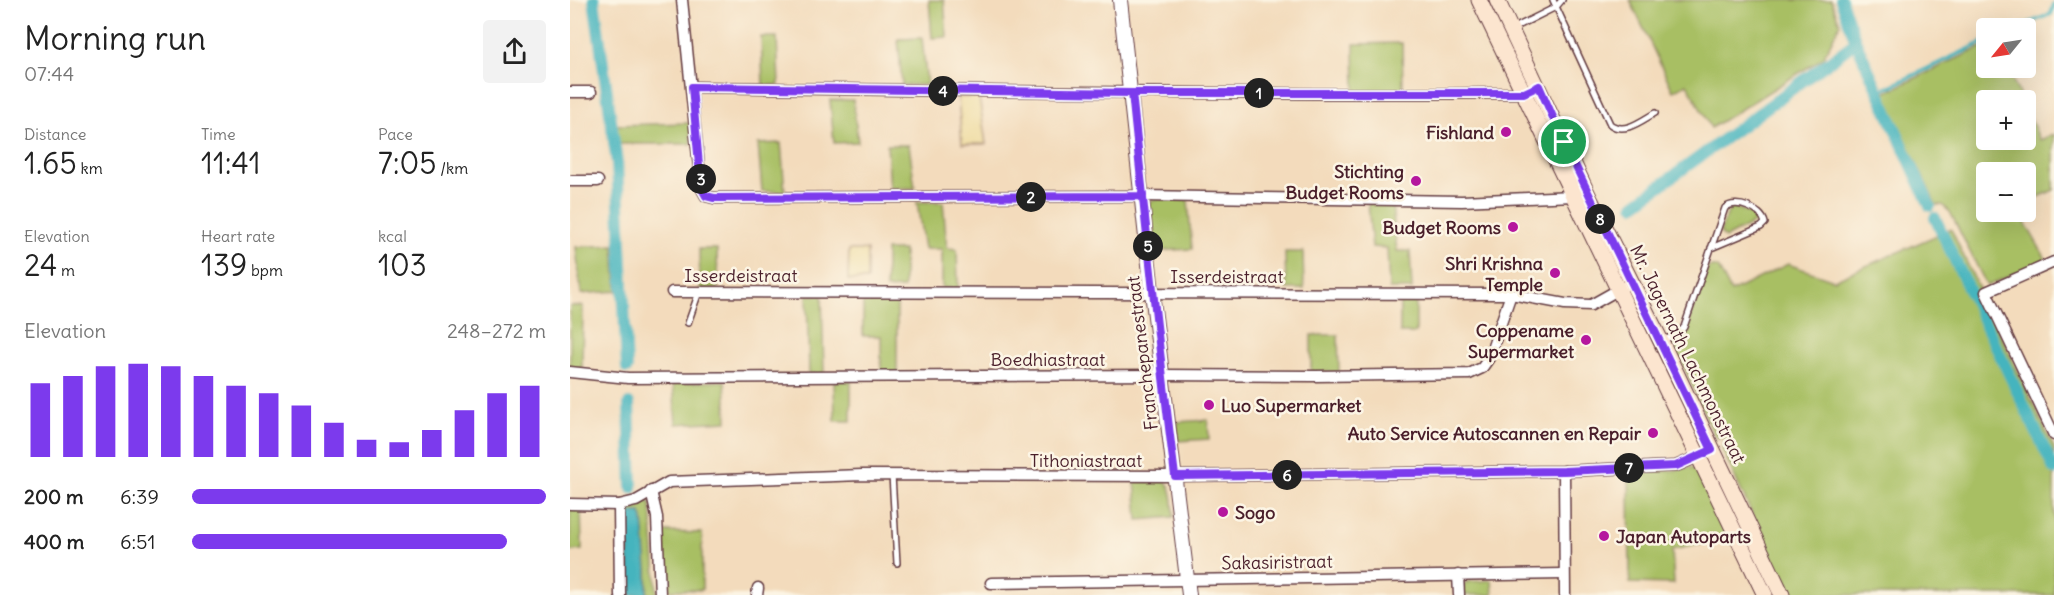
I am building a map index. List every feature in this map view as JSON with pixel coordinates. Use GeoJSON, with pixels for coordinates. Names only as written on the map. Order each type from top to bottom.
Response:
{"type":"FeatureCollection","features":[{"type":"Feature","properties":{"kind":"main road","name":"Mr. Jagernath Lachmonstraat"},"geometry":{"type":"LineString","coordinates":[[1479,0],[1617,290],[1782,595]]}},
{"type":"Feature","properties":{"kind":"main road","name":"Mr. Jagernath Lachmonstraat"},"geometry":{"type":"LineString","coordinates":[[1497,0],[1591,201],[1661,341],[1765,595]]}},
{"type":"Feature","properties":{"kind":"street"},"geometry":{"type":"LineString","coordinates":[[682,0],[701,187],[706,196],[714,198],[1143,196],[1462,201],[1573,196]]}},
{"type":"Feature","properties":{"kind":"street","name":"Franchepanestraat"},"geometry":{"type":"LineString","coordinates":[[1120,0],[1188,588]]}},
{"type":"Feature","properties":{"kind":"street"},"geometry":{"type":"LineString","coordinates":[[692,87],[1132,93],[1524,93],[1539,86]]}},
{"type":"Feature","properties":{"kind":"street"},"geometry":{"type":"LineString","coordinates":[[570,92],[591,92]]}},
{"type":"Feature","properties":{"kind":"street"},"geometry":{"type":"LineString","coordinates":[[570,181],[598,181]]}},
{"type":"Feature","properties":{"kind":"street"},"geometry":{"type":"LineString","coordinates":[[2054,262],[1986,292],[2054,435]]}},
{"type":"Feature","properties":{"kind":"street","name":"Isserdeistraat"},"geometry":{"type":"LineString","coordinates":[[672,292],[1511,294],[1565,304],[1591,305],[1632,282]]}},
{"type":"Feature","properties":{"kind":"street","name":"Boedhiastraat"},"geometry":{"type":"LineString","coordinates":[[570,372],[628,378],[1469,374],[1482,368],[1489,358],[1511,294]]}},
{"type":"Feature","properties":{"kind":"street","name":"Tithoniastraat"},"geometry":{"type":"LineString","coordinates":[[570,504],[619,505],[636,501],[669,482],[892,475],[1175,476],[1564,471],[1676,466],[1705,453]]}},
{"type":"Feature","properties":{"kind":"street"},"geometry":{"type":"LineString","coordinates":[[1564,471],[1565,595]]}},
{"type":"Feature","properties":{"kind":"street"},"geometry":{"type":"LineString","coordinates":[[651,491],[657,517],[660,595]]}},
{"type":"Feature","properties":{"kind":"street"},"geometry":{"type":"LineString","coordinates":[[619,505],[620,595]]}},
{"type":"Feature","properties":{"kind":"street","name":"Sakasiristraat"},"geometry":{"type":"LineString","coordinates":[[991,582],[1188,588],[1458,575],[1564,574]]}},
{"type":"Feature","properties":{"kind":"street"},"geometry":{"type":"LineString","coordinates":[[1458,575],[1460,595]]}},
{"type":"Feature","properties":{"kind":"lane"},"geometry":{"type":"LineString","coordinates":[[1553,0],[1610,124],[1616,129],[1623,130],[1655,113]]}},
{"type":"Feature","properties":{"kind":"lane"},"geometry":{"type":"LineString","coordinates":[[1512,29],[1557,7],[1562,0]]}},
{"type":"Feature","properties":{"kind":"lane"},"geometry":{"type":"LineString","coordinates":[[1661,341],[1678,334],[1684,327],[1711,248],[1725,208],[1730,204],[1737,204],[1764,218],[1765,222],[1761,226],[1711,248]]}},
{"type":"Feature","properties":{"kind":"lane"},"geometry":{"type":"LineString","coordinates":[[688,323],[699,292]]}},
{"type":"Feature","properties":{"kind":"lane"},"geometry":{"type":"LineString","coordinates":[[892,475],[897,563]]}},
{"type":"Feature","properties":{"kind":"green space"},"geometry":{"type":"Polygon","coordinates":[[[929,0],[944,0],[947,37],[932,38],[929,0]]]}},
{"type":"Feature","properties":{"kind":"green space"},"geometry":{"type":"Polygon","coordinates":[[[1630,0],[1831,0],[1840,24],[1823,58],[1711,128],[1687,84],[1673,91],[1630,0]]]}},
{"type":"Feature","properties":{"kind":"green space"},"geometry":{"type":"Polygon","coordinates":[[[761,37],[777,37],[779,85],[763,86],[761,37]]]}},
{"type":"Feature","properties":{"kind":"green space"},"geometry":{"type":"Polygon","coordinates":[[[922,38],[927,85],[902,85],[898,39],[922,38]]]}},
{"type":"Feature","properties":{"kind":"green space"},"geometry":{"type":"Polygon","coordinates":[[[1402,43],[1403,91],[1355,92],[1354,44],[1402,43]]]}},
{"type":"Feature","properties":{"kind":"green space"},"geometry":{"type":"Polygon","coordinates":[[[1976,50],[1976,78],[2012,78],[2017,90],[1976,90],[1976,150],[2036,150],[2036,131],[2040,140],[2054,134],[2054,190],[2036,198],[2036,162],[1976,162],[1976,222],[2025,222],[2046,259],[1987,286],[1950,212],[1942,205],[1936,205],[1884,93],[1976,50]]]}},
{"type":"Feature","properties":{"kind":"green space"},"geometry":{"type":"Polygon","coordinates":[[[830,100],[853,100],[858,142],[834,143],[830,100]]]}},
{"type":"Feature","properties":{"kind":"green space"},"geometry":{"type":"Polygon","coordinates":[[[690,123],[691,144],[619,144],[616,125],[690,123]]]}},
{"type":"Feature","properties":{"kind":"green space"},"geometry":{"type":"Polygon","coordinates":[[[781,143],[785,192],[762,191],[758,144],[781,143]]]}},
{"type":"Feature","properties":{"kind":"green space"},"geometry":{"type":"Polygon","coordinates":[[[887,145],[909,145],[915,188],[890,188],[887,145]]]}},
{"type":"Feature","properties":{"kind":"green space"},"geometry":{"type":"Polygon","coordinates":[[[1155,199],[1188,200],[1192,249],[1155,251],[1149,202],[1155,199]]]}},
{"type":"Feature","properties":{"kind":"green space"},"geometry":{"type":"Polygon","coordinates":[[[917,202],[943,202],[947,248],[957,249],[958,288],[942,288],[942,249],[924,249],[917,202]]]}},
{"type":"Feature","properties":{"kind":"green space"},"geometry":{"type":"Polygon","coordinates":[[[1368,203],[1392,204],[1397,251],[1410,251],[1412,289],[1389,289],[1387,248],[1372,247],[1368,203]]]}},
{"type":"Feature","properties":{"kind":"green space"},"geometry":{"type":"Polygon","coordinates":[[[1734,207],[1756,216],[1757,220],[1725,238],[1720,232],[1729,210],[1734,207]]]}},
{"type":"Feature","properties":{"kind":"green space"},"geometry":{"type":"Polygon","coordinates":[[[1951,229],[2054,448],[2054,595],[1789,595],[1722,449],[1727,441],[1725,437],[1717,438],[1713,433],[1681,361],[1677,362],[1670,344],[1684,333],[1707,269],[1710,267],[1719,269],[1731,292],[1788,264],[1834,280],[1951,229]]]}},
{"type":"Feature","properties":{"kind":"green space"},"geometry":{"type":"Polygon","coordinates":[[[614,245],[617,291],[581,294],[576,247],[614,245]]]}},
{"type":"Feature","properties":{"kind":"green space"},"geometry":{"type":"Polygon","coordinates":[[[699,249],[717,249],[718,289],[700,289],[699,249]]]}},
{"type":"Feature","properties":{"kind":"green space"},"geometry":{"type":"Polygon","coordinates":[[[886,250],[904,250],[904,288],[886,289],[886,250]]]}},
{"type":"Feature","properties":{"kind":"green space"},"geometry":{"type":"Polygon","coordinates":[[[1285,252],[1303,252],[1304,289],[1286,289],[1285,252]]]}},
{"type":"Feature","properties":{"kind":"green space"},"geometry":{"type":"Polygon","coordinates":[[[807,295],[822,295],[824,374],[809,374],[807,295]]]}},
{"type":"Feature","properties":{"kind":"green space"},"geometry":{"type":"Polygon","coordinates":[[[1416,295],[1416,333],[1400,333],[1400,296],[1416,295]]]}},
{"type":"Feature","properties":{"kind":"green space"},"geometry":{"type":"Polygon","coordinates":[[[863,301],[897,301],[897,373],[881,373],[881,336],[863,336],[863,301]]]}},
{"type":"Feature","properties":{"kind":"green space"},"geometry":{"type":"Polygon","coordinates":[[[570,306],[583,306],[582,368],[570,368],[570,306]]]}},
{"type":"Feature","properties":{"kind":"green space"},"geometry":{"type":"Polygon","coordinates":[[[1311,335],[1338,335],[1339,372],[1311,372],[1311,335]]]}},
{"type":"Feature","properties":{"kind":"green space"},"geometry":{"type":"Polygon","coordinates":[[[725,381],[727,421],[676,424],[673,383],[725,381]]]}},
{"type":"Feature","properties":{"kind":"green space"},"geometry":{"type":"Polygon","coordinates":[[[834,381],[851,381],[851,421],[835,421],[834,381]]]}},
{"type":"Feature","properties":{"kind":"green space"},"geometry":{"type":"Polygon","coordinates":[[[1208,420],[1209,439],[1178,441],[1177,422],[1208,420]]]}},
{"type":"Feature","properties":{"kind":"green space"},"geometry":{"type":"Polygon","coordinates":[[[1694,468],[1697,472],[1731,538],[1672,550],[1674,584],[1630,583],[1629,474],[1694,468]]]}},
{"type":"Feature","properties":{"kind":"green space"},"geometry":{"type":"Polygon","coordinates":[[[1135,481],[1165,481],[1172,493],[1174,517],[1138,520],[1135,481]]]}},
{"type":"Feature","properties":{"kind":"green space"},"geometry":{"type":"Polygon","coordinates":[[[645,496],[651,505],[657,595],[647,595],[647,570],[630,574],[630,595],[625,595],[625,509],[645,496]]]}},
{"type":"Feature","properties":{"kind":"green space"},"geometry":{"type":"Polygon","coordinates":[[[581,505],[582,550],[570,551],[570,506],[581,505]]]}},
{"type":"Feature","properties":{"kind":"green space"},"geometry":{"type":"Polygon","coordinates":[[[662,532],[702,533],[702,590],[664,590],[662,532]]]}},
{"type":"Feature","properties":{"kind":"green space"},"geometry":{"type":"Polygon","coordinates":[[[1492,580],[1493,595],[1463,595],[1466,582],[1492,580]]]}},
{"type":"Feature","properties":{"kind":"sand"},"geometry":{"type":"Polygon","coordinates":[[[958,97],[979,97],[986,144],[962,144],[958,97]]]}},
{"type":"Feature","properties":{"kind":"sand"},"geometry":{"type":"Polygon","coordinates":[[[849,250],[867,250],[867,280],[848,280],[849,250]]]}},
{"type":"Feature","properties":{"kind":"water"},"geometry":{"type":"Polygon","coordinates":[[[631,513],[641,513],[643,519],[647,595],[630,595],[627,522],[631,513]]]}},
{"type":"Feature","properties":{"kind":"waterway"},"geometry":{"type":"LineString","coordinates":[[594,0],[617,163],[627,368]]}},
{"type":"Feature","properties":{"kind":"waterway"},"geometry":{"type":"LineString","coordinates":[[1841,0],[1856,42],[1930,206]]}},
{"type":"Feature","properties":{"kind":"waterway"},"geometry":{"type":"LineString","coordinates":[[2036,20],[2051,14],[2054,4]]}},
{"type":"Feature","properties":{"kind":"waterway"},"geometry":{"type":"LineString","coordinates":[[1634,205],[1856,42]]}},
{"type":"Feature","properties":{"kind":"waterway"},"geometry":{"type":"LineString","coordinates":[[1878,92],[1976,46]]}},
{"type":"Feature","properties":{"kind":"waterway"},"geometry":{"type":"LineString","coordinates":[[1935,218],[2054,469]]}},
{"type":"Feature","properties":{"kind":"waterway"},"geometry":{"type":"LineString","coordinates":[[629,404],[632,488]]}},
{"type":"Feature","properties":{"kind":"place","name":"Fishland"},"geometry":{"type":"Point","coordinates":[1506,132]}},
{"type":"Feature","properties":{"kind":"place","name":"Stichting Budget Rooms"},"geometry":{"type":"Point","coordinates":[1416,181]}},
{"type":"Feature","properties":{"kind":"place","name":"Budget Rooms"},"geometry":{"type":"Point","coordinates":[1513,227]}},
{"type":"Feature","properties":{"kind":"place","name":"Shri Krishna Temple"},"geometry":{"type":"Point","coordinates":[1555,273]}},
{"type":"Feature","properties":{"kind":"place","name":"Coppename Supermarket"},"geometry":{"type":"Point","coordinates":[1586,340]}},
{"type":"Feature","properties":{"kind":"place","name":"Luo Supermarket"},"geometry":{"type":"Point","coordinates":[1209,405]}},
{"type":"Feature","properties":{"kind":"place","name":"Auto Service Autoscannen en Repair"},"geometry":{"type":"Point","coordinates":[1653,433]}},
{"type":"Feature","properties":{"kind":"place","name":"Sogo"},"geometry":{"type":"Point","coordinates":[1223,512]}},
{"type":"Feature","properties":{"kind":"place","name":"Japan Autoparts"},"geometry":{"type":"Point","coordinates":[1604,536]}},
{"type":"Feature","properties":{"kind":"route"},"geometry":{"type":"LineString","coordinates":[[1564,142],[1539,86],[1524,93],[1132,93],[1143,196],[714,198],[706,196],[701,187],[692,87],[1132,93],[1137,145],[1143,196],[1152,292],[1175,476],[1564,471],[1676,466],[1712,450],[1564,142]]}}]}
